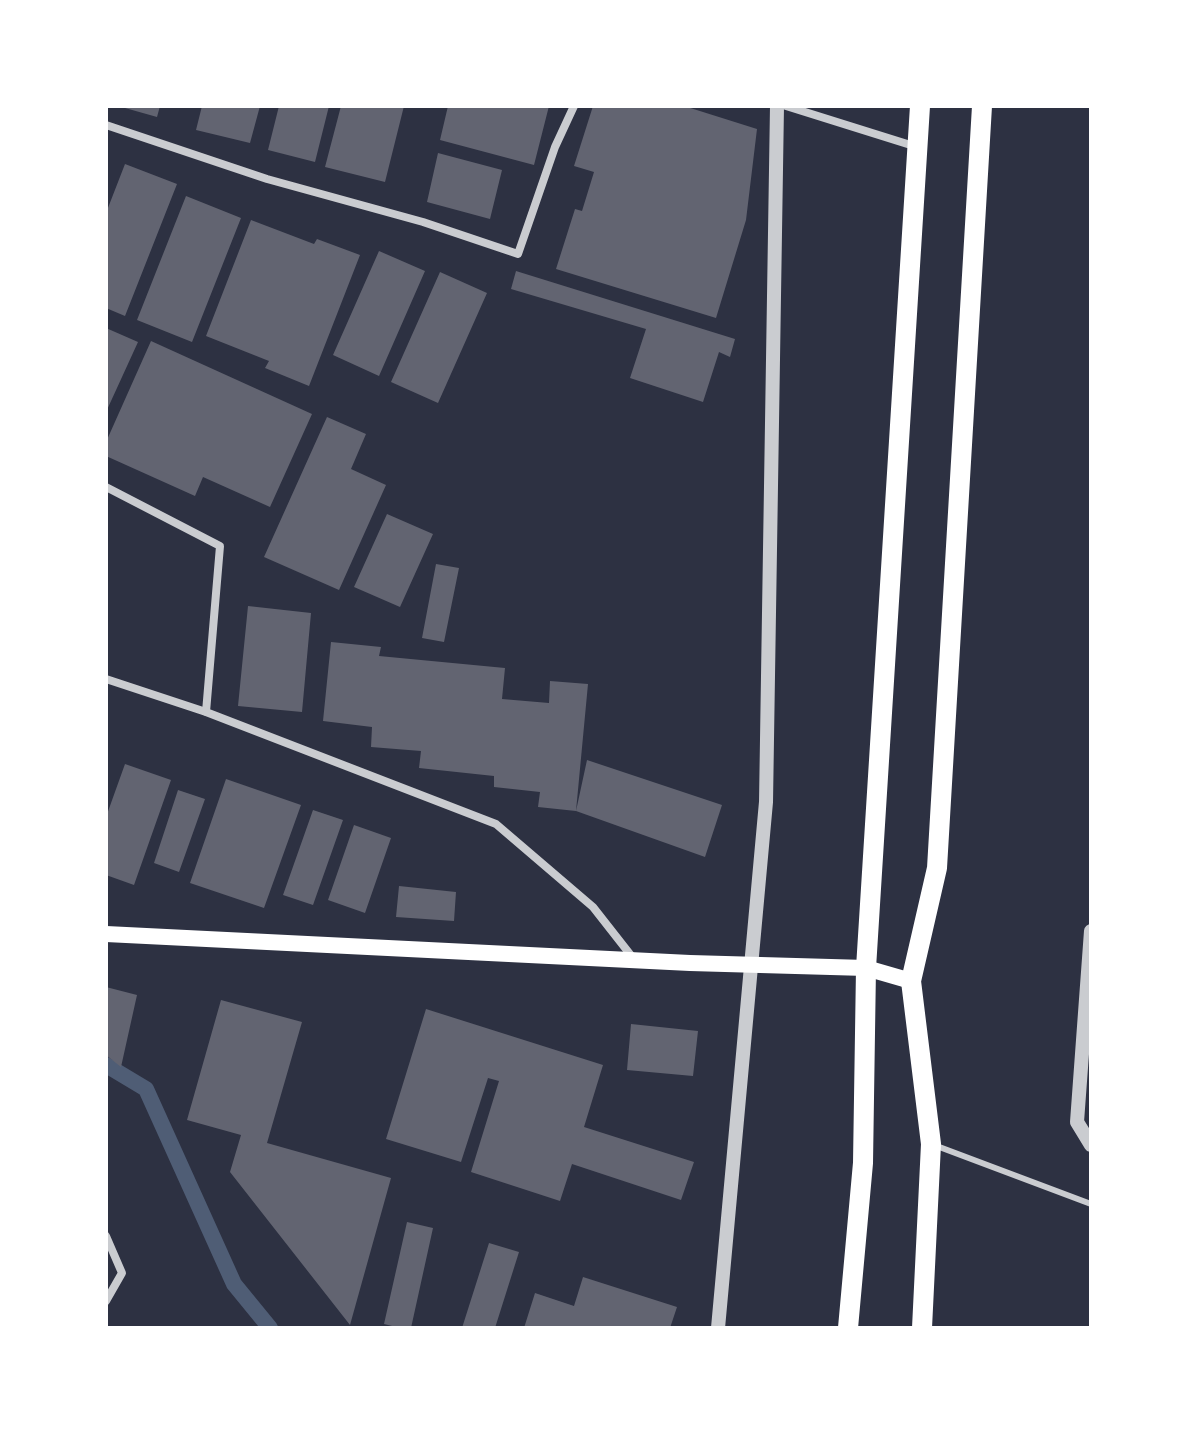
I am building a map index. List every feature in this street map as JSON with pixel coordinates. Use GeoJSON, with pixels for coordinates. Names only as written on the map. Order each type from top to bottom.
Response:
{"type":"FeatureCollection","features":[{"type":"Feature","properties":{"kind":"main road"},"geometry":{"type":"LineString","coordinates":[[848,1328],[863,1163],[866,968],[920,106]]}},
{"type":"Feature","properties":{"kind":"main road"},"geometry":{"type":"LineString","coordinates":[[922,1328],[931,1144],[911,981],[937,868],[982,106]]}},
{"type":"Feature","properties":{"kind":"main road"},"geometry":{"type":"LineString","coordinates":[[106,934],[866,968],[911,981]]}},
{"type":"Feature","properties":{"kind":"street"},"geometry":{"type":"LineString","coordinates":[[106,125],[267,179],[423,222],[518,254],[555,147],[574,106]]}},
{"type":"Feature","properties":{"kind":"street"},"geometry":{"type":"LineString","coordinates":[[718,1328],[766,802],[777,106]]}},
{"type":"Feature","properties":{"kind":"street"},"geometry":{"type":"LineString","coordinates":[[786,106],[918,148]]}},
{"type":"Feature","properties":{"kind":"street"},"geometry":{"type":"LineString","coordinates":[[106,487],[220,546],[206,712]]}},
{"type":"Feature","properties":{"kind":"street"},"geometry":{"type":"LineString","coordinates":[[106,679],[206,712],[496,824],[593,907],[633,959]]}},
{"type":"Feature","properties":{"kind":"street"},"geometry":{"type":"LineString","coordinates":[[1091,931],[1077,1122],[1091,1145]]}},
{"type":"Feature","properties":{"kind":"street"},"geometry":{"type":"LineString","coordinates":[[106,1236],[122,1273],[106,1301]]}},
{"type":"Feature","properties":{"kind":"lane"},"geometry":{"type":"LineString","coordinates":[[931,1144],[1091,1204]]}},
{"type":"Feature","properties":{"kind":"building"},"geometry":{"type":"Polygon","coordinates":[[[118,106],[160,106],[157,117],[118,106]]]}},
{"type":"Feature","properties":{"kind":"building"},"geometry":{"type":"Polygon","coordinates":[[[202,106],[260,106],[250,143],[196,130],[202,106]]]}},
{"type":"Feature","properties":{"kind":"building"},"geometry":{"type":"Polygon","coordinates":[[[279,106],[329,106],[315,162],[268,150],[279,106]]]}},
{"type":"Feature","properties":{"kind":"building"},"geometry":{"type":"Polygon","coordinates":[[[341,106],[404,106],[385,182],[325,167],[341,106]]]}},
{"type":"Feature","properties":{"kind":"building"},"geometry":{"type":"Polygon","coordinates":[[[448,106],[549,106],[534,165],[440,140],[448,106]]]}},
{"type":"Feature","properties":{"kind":"building"},"geometry":{"type":"Polygon","coordinates":[[[593,106],[684,106],[757,129],[746,220],[716,318],[556,269],[575,209],[582,211],[594,172],[574,166],[593,106]]]}},
{"type":"Feature","properties":{"kind":"building"},"geometry":{"type":"Polygon","coordinates":[[[438,153],[502,170],[490,219],[427,202],[438,153]]]}},
{"type":"Feature","properties":{"kind":"building"},"geometry":{"type":"Polygon","coordinates":[[[125,164],[177,184],[125,316],[106,308],[106,213],[125,164]]]}},
{"type":"Feature","properties":{"kind":"building"},"geometry":{"type":"Polygon","coordinates":[[[186,196],[241,218],[192,342],[137,320],[186,196]]]}},
{"type":"Feature","properties":{"kind":"building"},"geometry":{"type":"Polygon","coordinates":[[[251,220],[314,244],[317,239],[360,255],[309,386],[265,368],[269,361],[206,336],[251,220]]]}},
{"type":"Feature","properties":{"kind":"building"},"geometry":{"type":"Polygon","coordinates":[[[379,251],[425,271],[379,376],[333,355],[379,251]]]}},
{"type":"Feature","properties":{"kind":"building"},"geometry":{"type":"Polygon","coordinates":[[[516,271],[735,339],[730,357],[719,352],[703,402],[630,378],[646,329],[511,289],[516,271]]]}},
{"type":"Feature","properties":{"kind":"building"},"geometry":{"type":"Polygon","coordinates":[[[440,272],[487,293],[438,403],[391,382],[440,272]]]}},
{"type":"Feature","properties":{"kind":"building"},"geometry":{"type":"Polygon","coordinates":[[[106,328],[138,342],[106,412],[106,328]]]}},
{"type":"Feature","properties":{"kind":"building"},"geometry":{"type":"Polygon","coordinates":[[[151,341],[312,414],[270,507],[203,477],[195,496],[106,456],[106,442],[151,341]]]}},
{"type":"Feature","properties":{"kind":"building"},"geometry":{"type":"Polygon","coordinates":[[[327,417],[366,434],[351,469],[386,485],[339,590],[264,557],[327,417]]]}},
{"type":"Feature","properties":{"kind":"building"},"geometry":{"type":"Polygon","coordinates":[[[387,514],[433,534],[400,607],[354,587],[387,514]]]}},
{"type":"Feature","properties":{"kind":"building"},"geometry":{"type":"Polygon","coordinates":[[[436,564],[459,568],[444,642],[422,638],[436,564]]]}},
{"type":"Feature","properties":{"kind":"building"},"geometry":{"type":"Polygon","coordinates":[[[248,606],[311,613],[302,712],[238,706],[248,606]]]}},
{"type":"Feature","properties":{"kind":"building"},"geometry":{"type":"Polygon","coordinates":[[[331,642],[381,647],[379,656],[505,668],[502,699],[549,703],[550,681],[588,684],[576,811],[538,807],[540,792],[494,787],[494,776],[419,768],[421,751],[371,747],[372,727],[323,721],[331,642]]]}},
{"type":"Feature","properties":{"kind":"building"},"geometry":{"type":"Polygon","coordinates":[[[587,760],[722,805],[705,857],[576,811],[587,760]]]}},
{"type":"Feature","properties":{"kind":"building"},"geometry":{"type":"Polygon","coordinates":[[[125,764],[171,780],[134,885],[106,875],[106,817],[125,764]]]}},
{"type":"Feature","properties":{"kind":"building"},"geometry":{"type":"Polygon","coordinates":[[[226,779],[301,805],[264,908],[190,883],[226,779]]]}},
{"type":"Feature","properties":{"kind":"building"},"geometry":{"type":"Polygon","coordinates":[[[178,790],[205,799],[179,872],[154,863],[178,790]]]}},
{"type":"Feature","properties":{"kind":"building"},"geometry":{"type":"Polygon","coordinates":[[[313,810],[343,820],[313,905],[283,895],[313,810]]]}},
{"type":"Feature","properties":{"kind":"building"},"geometry":{"type":"Polygon","coordinates":[[[354,825],[391,838],[365,913],[328,900],[354,825]]]}},
{"type":"Feature","properties":{"kind":"building"},"geometry":{"type":"Polygon","coordinates":[[[399,886],[456,892],[454,921],[396,917],[399,886]]]}},
{"type":"Feature","properties":{"kind":"building"},"geometry":{"type":"Polygon","coordinates":[[[106,987],[137,995],[121,1067],[106,1055],[106,987]]]}},
{"type":"Feature","properties":{"kind":"building"},"geometry":{"type":"Polygon","coordinates":[[[221,1000],[302,1022],[267,1143],[391,1178],[350,1325],[230,1172],[241,1135],[187,1120],[221,1000]]]}},
{"type":"Feature","properties":{"kind":"building"},"geometry":{"type":"Polygon","coordinates":[[[426,1009],[603,1065],[584,1127],[694,1162],[681,1200],[572,1164],[560,1201],[471,1172],[499,1081],[488,1078],[461,1162],[386,1139],[426,1009]]]}},
{"type":"Feature","properties":{"kind":"building"},"geometry":{"type":"Polygon","coordinates":[[[631,1024],[698,1031],[693,1076],[627,1070],[631,1024]]]}},
{"type":"Feature","properties":{"kind":"building"},"geometry":{"type":"Polygon","coordinates":[[[407,1222],[433,1228],[411,1328],[400,1328],[384,1324],[407,1222]]]}},
{"type":"Feature","properties":{"kind":"building"},"geometry":{"type":"Polygon","coordinates":[[[489,1243],[519,1252],[495,1328],[462,1328],[489,1243]]]}},
{"type":"Feature","properties":{"kind":"building"},"geometry":{"type":"Polygon","coordinates":[[[583,1277],[677,1307],[670,1328],[524,1328],[535,1293],[574,1306],[583,1277]]]}},
{"type":"Feature","properties":{"kind":"waterway"},"geometry":{"type":"LineString","coordinates":[[106,1065],[146,1089],[234,1284],[270,1328]]}}]}
